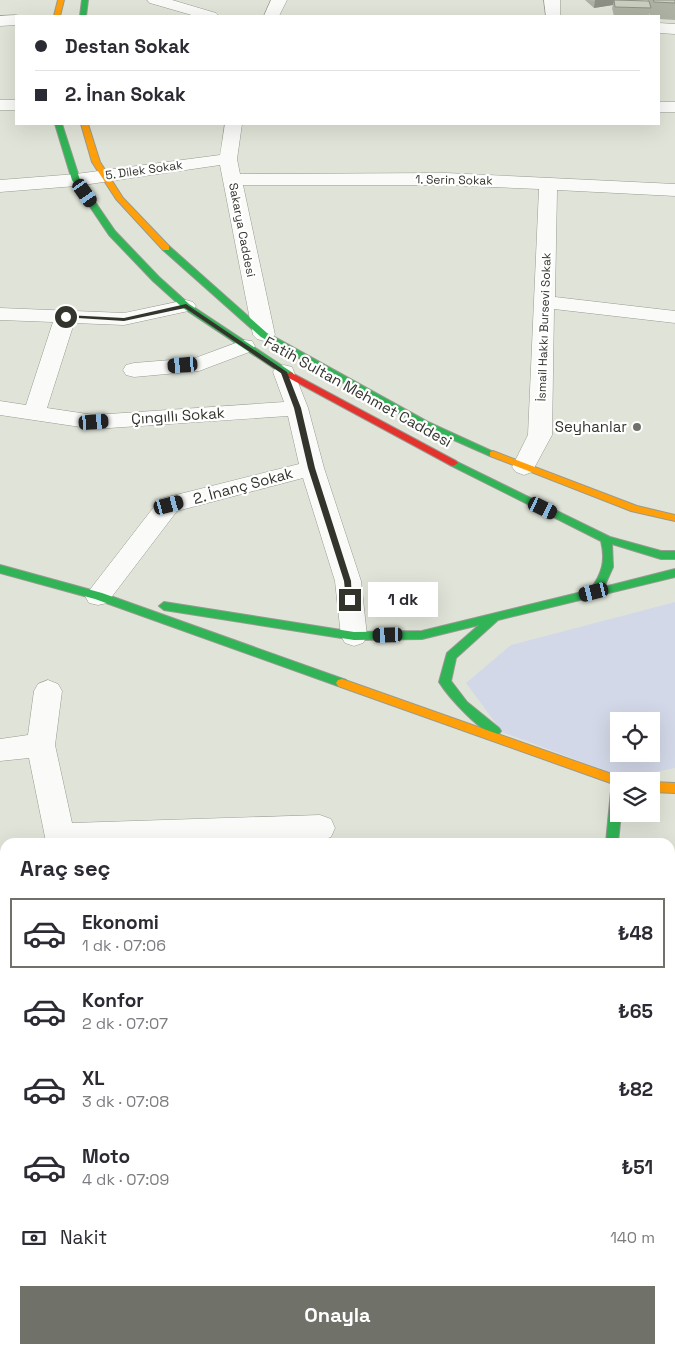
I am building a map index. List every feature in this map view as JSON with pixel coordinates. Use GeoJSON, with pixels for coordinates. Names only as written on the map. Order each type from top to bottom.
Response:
{"type":"FeatureCollection","features":[{"type":"Feature","properties":{"kind":"main road"},"geometry":{"type":"LineString","coordinates":[[58,15],[61,0]]}},
{"type":"Feature","properties":{"kind":"main road"},"geometry":{"type":"LineString","coordinates":[[83,15],[85,0]]}},
{"type":"Feature","properties":{"kind":"main road","name":"Fatih Sultan Mehmet Caddesi"},"geometry":{"type":"LineString","coordinates":[[58,125],[76,180],[112,233],[156,279],[186,306],[284,372],[495,485],[606,539],[661,555],[675,555]]}},
{"type":"Feature","properties":{"kind":"main road","name":"Fatih Sultan Mehmet Caddesi"},"geometry":{"type":"LineString","coordinates":[[84,125],[96,162],[120,198],[162,245],[264,335],[425,424],[524,467],[635,509],[675,518]]}},
{"type":"Feature","properties":{"kind":"main road"},"geometry":{"type":"LineString","coordinates":[[594,592],[608,575],[612,559],[606,539]]}},
{"type":"Feature","properties":{"kind":"main road"},"geometry":{"type":"LineString","coordinates":[[0,569],[98,596],[610,778]]}},
{"type":"Feature","properties":{"kind":"main road"},"geometry":{"type":"LineString","coordinates":[[98,596],[354,636],[422,634],[675,573]]}},
{"type":"Feature","properties":{"kind":"main road"},"geometry":{"type":"LineString","coordinates":[[497,616],[451,656],[445,682],[463,705],[511,744]]}},
{"type":"Feature","properties":{"kind":"main road"},"geometry":{"type":"LineString","coordinates":[[660,787],[675,788]]}},
{"type":"Feature","properties":{"kind":"main road"},"geometry":{"type":"LineString","coordinates":[[612,838],[614,822]]}},
{"type":"Feature","properties":{"kind":"street"},"geometry":{"type":"LineString","coordinates":[[156,0],[208,15]]}},
{"type":"Feature","properties":{"kind":"street"},"geometry":{"type":"LineString","coordinates":[[272,15],[278,0]]}},
{"type":"Feature","properties":{"kind":"street"},"geometry":{"type":"LineString","coordinates":[[552,0],[554,15]]}},
{"type":"Feature","properties":{"kind":"street"},"geometry":{"type":"LineString","coordinates":[[0,21],[15,20]]}},
{"type":"Feature","properties":{"kind":"street"},"geometry":{"type":"LineString","coordinates":[[660,28],[675,29]]}},
{"type":"Feature","properties":{"kind":"street"},"geometry":{"type":"LineString","coordinates":[[0,104],[15,104]]}},
{"type":"Feature","properties":{"kind":"street"},"geometry":{"type":"LineString","coordinates":[[660,107],[675,107]]}},
{"type":"Feature","properties":{"kind":"street","name":"Sakarya Caddesi"},"geometry":{"type":"LineString","coordinates":[[233,125],[228,159],[264,335]]}},
{"type":"Feature","properties":{"kind":"street","name":"5. Dilek Sokak"},"geometry":{"type":"LineString","coordinates":[[0,186],[76,180],[228,159]]}},
{"type":"Feature","properties":{"kind":"street","name":"1. Serin Sokak"},"geometry":{"type":"LineString","coordinates":[[232,180],[446,179],[675,190]]}},
{"type":"Feature","properties":{"kind":"street","name":"İsmail Hakkı Bursevi Sokak"},"geometry":{"type":"LineString","coordinates":[[524,467],[540,435],[548,183]]}},
{"type":"Feature","properties":{"kind":"street"},"geometry":{"type":"LineString","coordinates":[[544,302],[675,318]]}},
{"type":"Feature","properties":{"kind":"street"},"geometry":{"type":"LineString","coordinates":[[0,314],[124,319],[186,306]]}},
{"type":"Feature","properties":{"kind":"street"},"geometry":{"type":"LineString","coordinates":[[34,414],[66,317]]}},
{"type":"Feature","properties":{"kind":"street"},"geometry":{"type":"LineString","coordinates":[[134,370],[199,364],[244,346]]}},
{"type":"Feature","properties":{"kind":"street"},"geometry":{"type":"LineString","coordinates":[[284,372],[297,408],[312,468],[348,581],[354,636]]}},
{"type":"Feature","properties":{"kind":"street","name":"Çıngıllı Sokak"},"geometry":{"type":"LineString","coordinates":[[0,408],[94,422],[297,408]]}},
{"type":"Feature","properties":{"kind":"street","name":"2. İnanç Sokak"},"geometry":{"type":"LineString","coordinates":[[98,596],[169,505],[312,468]]}},
{"type":"Feature","properties":{"kind":"street"},"geometry":{"type":"LineString","coordinates":[[48,691],[41,745],[60,838]]}},
{"type":"Feature","properties":{"kind":"street"},"geometry":{"type":"LineString","coordinates":[[0,750],[41,745]]}},
{"type":"Feature","properties":{"kind":"street"},"geometry":{"type":"LineString","coordinates":[[84,838],[320,828]]}},
{"type":"Feature","properties":{"kind":"shaded area"},"geometry":{"type":"Polygon","coordinates":[[[675,602],[675,768],[655,772],[610,772],[502,732],[466,683],[511,645],[675,602]]]}},
{"type":"Feature","properties":{"kind":"building"},"geometry":{"type":"Polygon","coordinates":[[[614,0],[649,1],[651,8],[615,7],[614,0]]]}},
{"type":"Feature","properties":{"kind":"building"},"geometry":{"type":"Polygon","coordinates":[[[653,0],[675,0],[675,3],[654,2],[653,0]]]}},
{"type":"Feature","properties":{"kind":"traffic: fast"},"geometry":{"type":"LineString","coordinates":[[83,15],[85,0]]}},
{"type":"Feature","properties":{"kind":"traffic: fast"},"geometry":{"type":"LineString","coordinates":[[58,125],[76,180],[112,233],[156,279],[186,306],[290,375]]}},
{"type":"Feature","properties":{"kind":"traffic: fast"},"geometry":{"type":"LineString","coordinates":[[166,248],[264,335],[425,424],[493,454]]}},
{"type":"Feature","properties":{"kind":"traffic: fast"},"geometry":{"type":"LineString","coordinates":[[453,463],[606,539],[661,555],[675,555]]}},
{"type":"Feature","properties":{"kind":"traffic: fast"},"geometry":{"type":"LineString","coordinates":[[594,592],[603,579],[608,567],[609,554],[606,539]]}},
{"type":"Feature","properties":{"kind":"traffic: fast"},"geometry":{"type":"LineString","coordinates":[[0,569],[98,596],[342,683]]}},
{"type":"Feature","properties":{"kind":"traffic: fast"},"geometry":{"type":"LineString","coordinates":[[164,606],[354,636],[422,635],[675,573]]}},
{"type":"Feature","properties":{"kind":"traffic: fast"},"geometry":{"type":"LineString","coordinates":[[494,618],[451,656],[445,682],[463,705],[495,731]]}},
{"type":"Feature","properties":{"kind":"traffic: fast"},"geometry":{"type":"LineString","coordinates":[[612,838],[614,822]]}},
{"type":"Feature","properties":{"kind":"traffic: slow"},"geometry":{"type":"LineString","coordinates":[[57,15],[61,0]]}},
{"type":"Feature","properties":{"kind":"traffic: slow"},"geometry":{"type":"LineString","coordinates":[[84,125],[96,162],[120,199],[166,248]]}},
{"type":"Feature","properties":{"kind":"traffic: slow"},"geometry":{"type":"LineString","coordinates":[[493,454],[635,509],[675,518]]}},
{"type":"Feature","properties":{"kind":"traffic: slow"},"geometry":{"type":"LineString","coordinates":[[342,683],[610,778]]}},
{"type":"Feature","properties":{"kind":"traffic: slow"},"geometry":{"type":"LineString","coordinates":[[660,787],[675,788]]}},
{"type":"Feature","properties":{"kind":"traffic: jam"},"geometry":{"type":"LineString","coordinates":[[290,375],[453,463]]}},
{"type":"Feature","properties":{"kind":"place","name":"Seyhanlar"},"geometry":{"type":"Point","coordinates":[637,427]}},
{"type":"Feature","properties":{"kind":"route"},"geometry":{"type":"LineString","coordinates":[[66,317],[124,319],[186,306],[284,372],[297,408],[312,468],[348,581],[350,600]]}}]}
